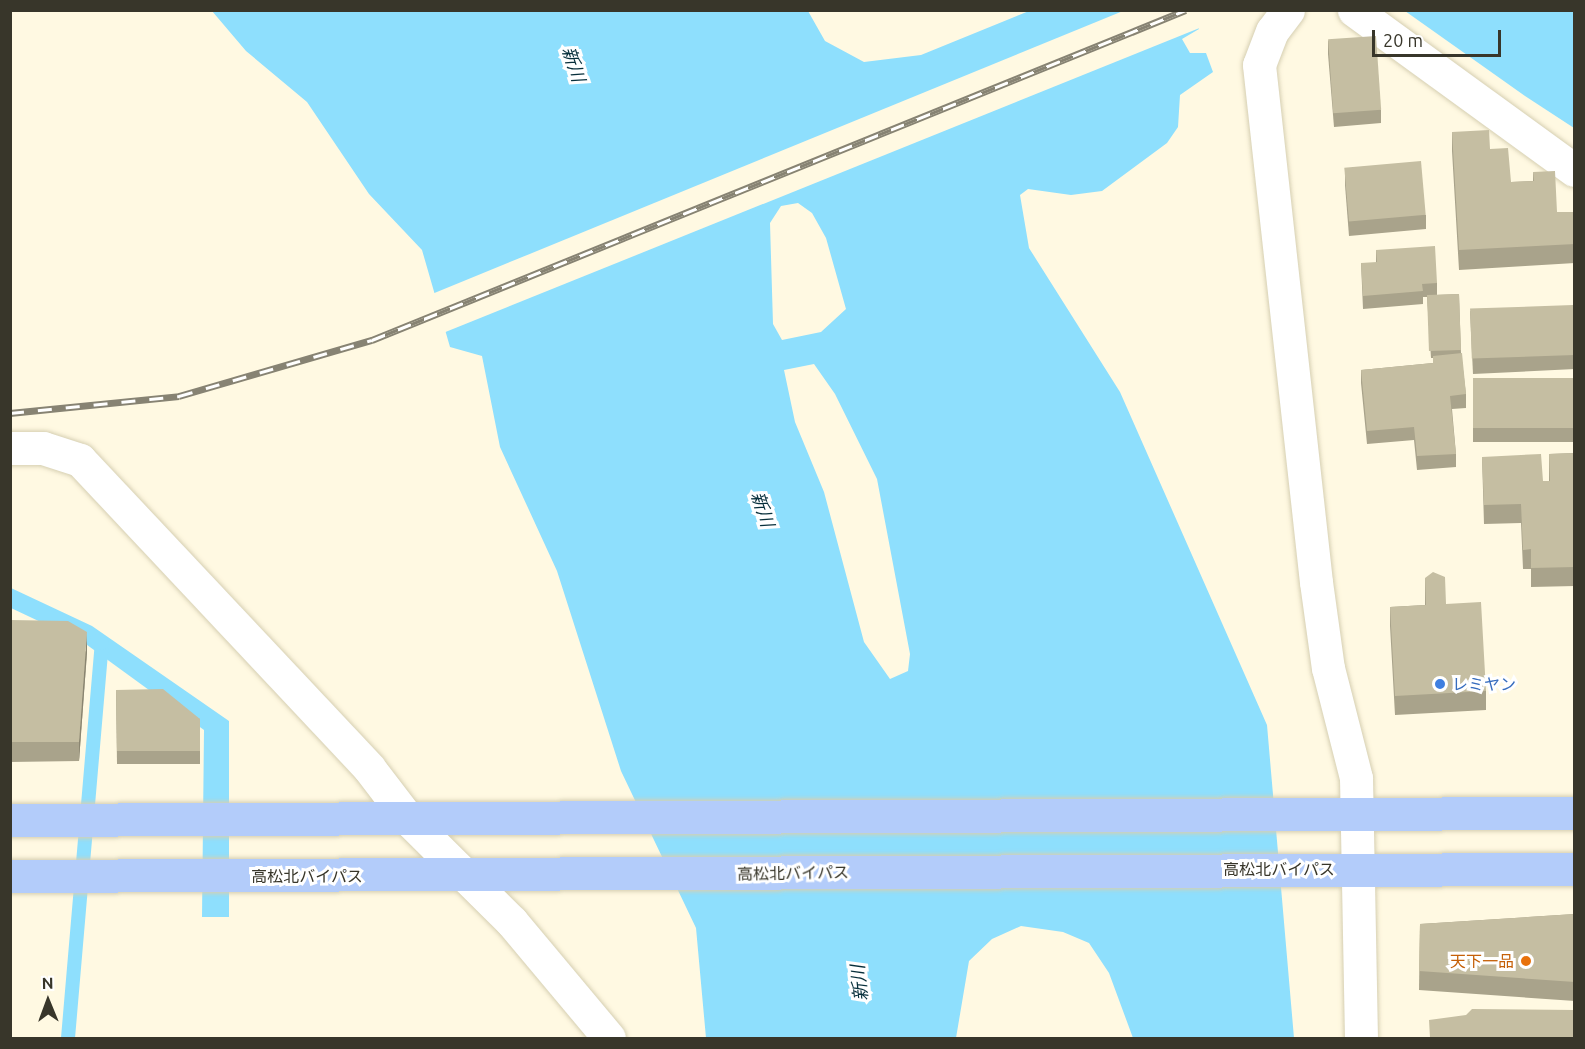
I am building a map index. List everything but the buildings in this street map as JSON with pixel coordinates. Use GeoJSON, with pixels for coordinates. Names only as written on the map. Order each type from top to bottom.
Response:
{"type":"FeatureCollection","features":[{"type":"Feature","properties":{"kind":"highway"},"geometry":{"type":"LineString","coordinates":[[10,820],[1575,813]]}},
{"type":"Feature","properties":{"kind":"highway","name":"高松北バイパス"},"geometry":{"type":"LineString","coordinates":[[10,876],[500,876],[1575,869]]}},
{"type":"Feature","properties":{"kind":"street"},"geometry":{"type":"LineString","coordinates":[[1288,10],[1259,65],[1316,582],[1328,668],[1352,751],[1349,869],[1361,1038]]}},
{"type":"Feature","properties":{"kind":"street"},"geometry":{"type":"LineString","coordinates":[[1354,10],[1575,170]]}},
{"type":"Feature","properties":{"kind":"street"},"geometry":{"type":"LineString","coordinates":[[10,448],[43,448],[80,460],[369,768],[408,819],[512,922],[609,1038]]}},
{"type":"Feature","properties":{"kind":"water","name":"新川"},"geometry":{"type":"Polygon","coordinates":[[[212,11],[808,11],[825,41],[864,62],[921,55],[1029,11],[1192,11],[1199,29],[1182,39],[1190,53],[1206,53],[1213,72],[1180,95],[1178,127],[1167,143],[1102,191],[1071,195],[1028,189],[1020,195],[1029,248],[1120,392],[1267,725],[1294,1038],[1133,1038],[1109,973],[1089,943],[1063,932],[1021,926],[992,939],[969,961],[956,1038],[706,1038],[696,928],[621,771],[557,571],[500,447],[482,356],[450,347],[422,250],[369,194],[307,102],[246,51],[212,11]],[[798,203],[781,206],[770,223],[773,324],[782,340],[821,332],[846,309],[826,238],[812,213],[798,203]],[[814,364],[784,370],[795,422],[824,492],[864,642],[890,679],[908,671],[910,654],[877,479],[835,394],[814,364]]]}},
{"type":"Feature","properties":{"kind":"water"},"geometry":{"type":"Polygon","coordinates":[[[1405,11],[1574,11],[1574,128],[1525,96],[1405,11]]]}},
{"type":"Feature","properties":{"kind":"water"},"geometry":{"type":"Polygon","coordinates":[[[11,588],[92,626],[229,721],[229,917],[202,917],[204,730],[83,642],[11,608],[11,588]]]}},
{"type":"Feature","properties":{"kind":"pier"},"geometry":{"type":"Polygon","coordinates":[[[1195,10],[1202,27],[443,333],[432,294],[1123,11],[1195,10]]]}},
{"type":"Feature","properties":{"kind":"waterway"},"geometry":{"type":"LineString","coordinates":[[68,1038],[102,643],[96,641]]}},
{"type":"Feature","properties":{"kind":"railway"},"geometry":{"type":"LineString","coordinates":[[10,413],[179,396],[372,340],[1186,10]]}},
{"type":"Feature","properties":{"kind":"place","name":"レミヤン"},"geometry":{"type":"Point","coordinates":[1440,684]}},
{"type":"Feature","properties":{"kind":"place","name":"天下一品"},"geometry":{"type":"Point","coordinates":[1526,961]}}]}
